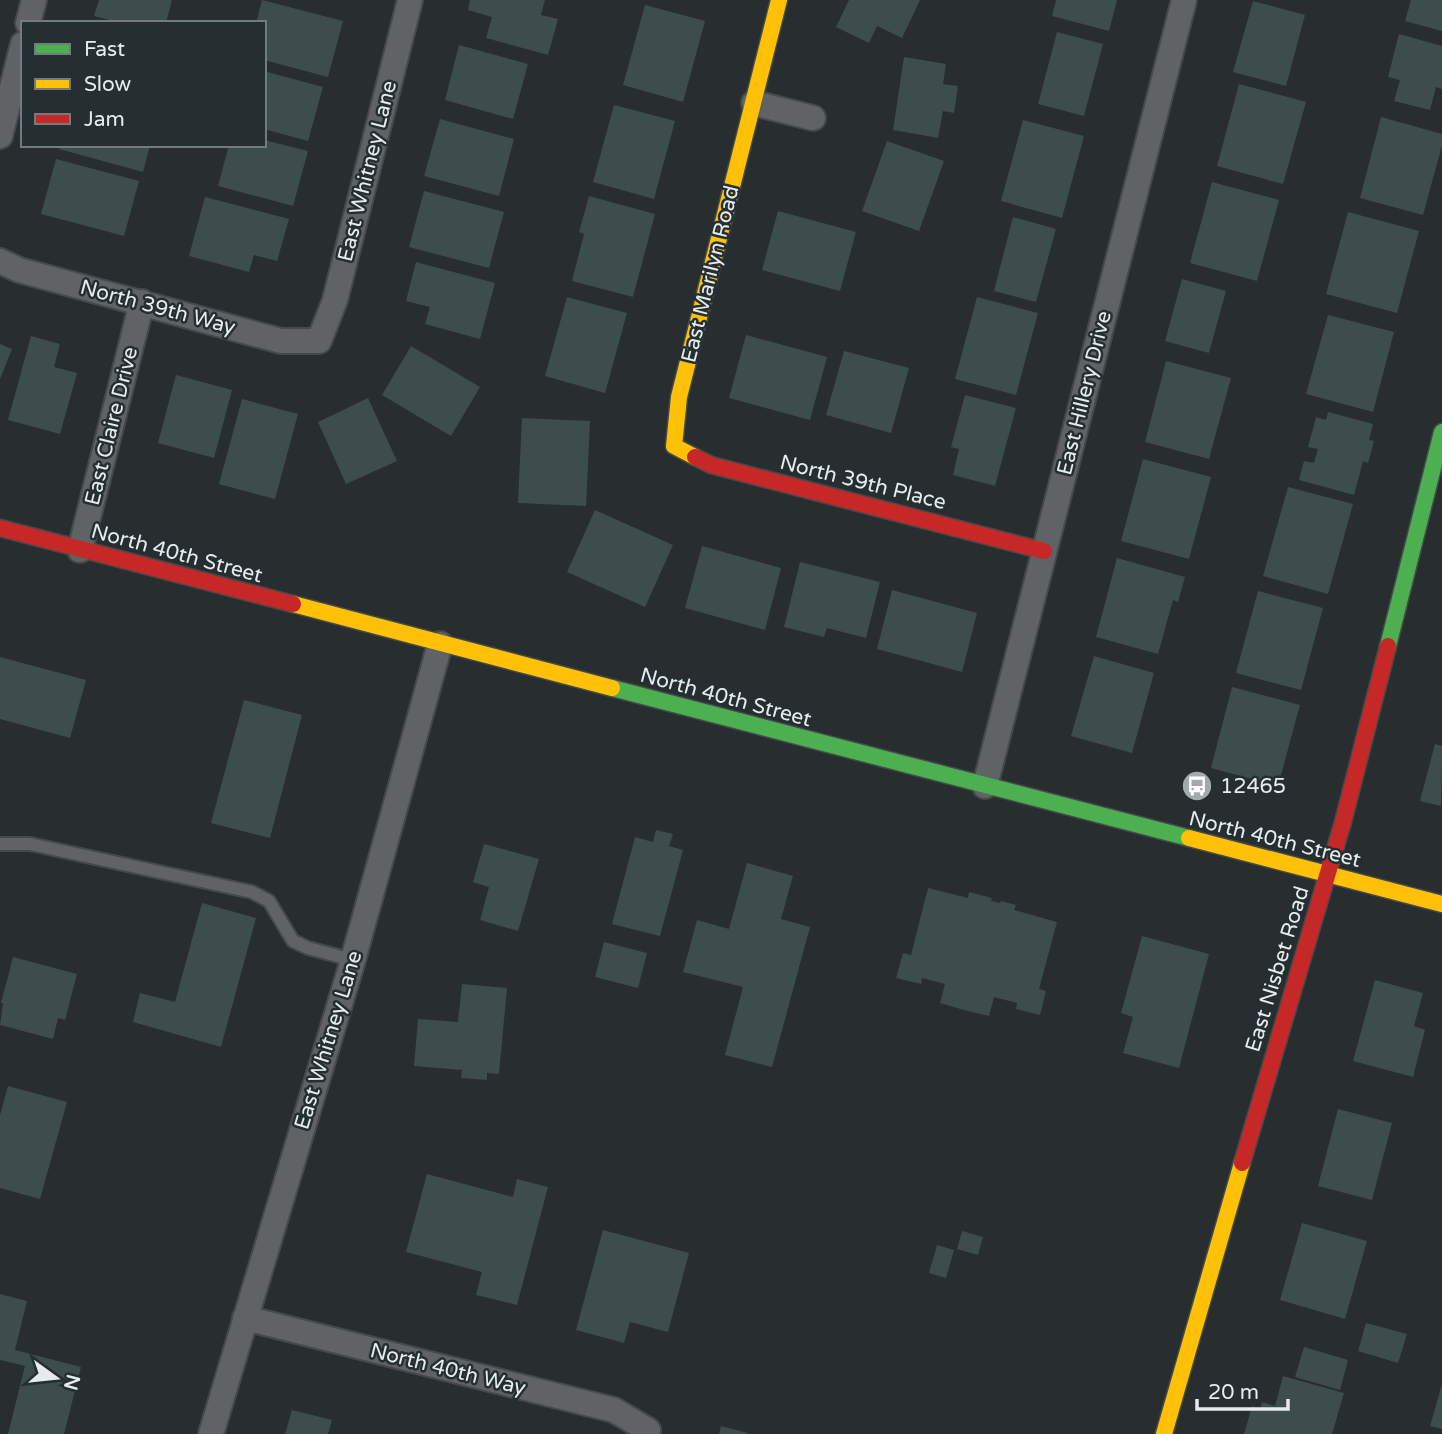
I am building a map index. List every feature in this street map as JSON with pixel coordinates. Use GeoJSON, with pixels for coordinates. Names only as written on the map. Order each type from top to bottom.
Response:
{"type":"FeatureCollection","features":[{"type":"Feature","properties":{"kind":"street"},"geometry":{"type":"LineString","coordinates":[[29,21],[34,0]]}},
{"type":"Feature","properties":{"kind":"street","name":"East Whitney Lane"},"geometry":{"type":"LineString","coordinates":[[319,341],[335,300],[410,0]]}},
{"type":"Feature","properties":{"kind":"street","name":"East Marilyn Road"},"geometry":{"type":"LineString","coordinates":[[674,446],[679,397],[779,0]]}},
{"type":"Feature","properties":{"kind":"street","name":"East Hillery Drive"},"geometry":{"type":"LineString","coordinates":[[985,786],[1184,0]]}},
{"type":"Feature","properties":{"kind":"street"},"geometry":{"type":"LineString","coordinates":[[0,136],[21,52]]}},
{"type":"Feature","properties":{"kind":"street"},"geometry":{"type":"LineString","coordinates":[[754,103],[813,118]]}},
{"type":"Feature","properties":{"kind":"street","name":"North 39th Way"},"geometry":{"type":"LineString","coordinates":[[0,261],[19,270],[281,341],[319,341]]}},
{"type":"Feature","properties":{"kind":"street","name":"East Claire Drive"},"geometry":{"type":"LineString","coordinates":[[80,550],[142,302]]}},
{"type":"Feature","properties":{"kind":"street","name":"East Nisbet Road"},"geometry":{"type":"LineString","coordinates":[[1164,1434],[1347,809],[1442,432]]}},
{"type":"Feature","properties":{"kind":"street","name":"North 39th Place"},"geometry":{"type":"LineString","coordinates":[[674,446],[711,466],[1044,551]]}},
{"type":"Feature","properties":{"kind":"street","name":"North 40th Street"},"geometry":{"type":"LineString","coordinates":[[0,528],[1442,904]]}},
{"type":"Feature","properties":{"kind":"street","name":"East Whitney Lane"},"geometry":{"type":"LineString","coordinates":[[211,1434],[353,960],[440,644]]}},
{"type":"Feature","properties":{"kind":"street","name":"North 40th Way"},"geometry":{"type":"LineString","coordinates":[[244,1318],[614,1410],[648,1432]]}},
{"type":"Feature","properties":{"kind":"lane"},"geometry":{"type":"LineString","coordinates":[[0,844],[30,844],[252,892],[269,901],[293,941],[308,948],[353,960]]}},
{"type":"Feature","properties":{"kind":"building"},"geometry":{"type":"Polygon","coordinates":[[[99,0],[172,0],[167,21],[113,21],[94,16],[99,0]]]}},
{"type":"Feature","properties":{"kind":"building"},"geometry":{"type":"Polygon","coordinates":[[[262,0],[343,21],[328,77],[266,61],[266,21],[257,21],[262,0]]]}},
{"type":"Feature","properties":{"kind":"building"},"geometry":{"type":"Polygon","coordinates":[[[470,0],[545,0],[541,15],[558,19],[548,55],[486,38],[492,17],[468,10],[470,0]]]}},
{"type":"Feature","properties":{"kind":"building"},"geometry":{"type":"Polygon","coordinates":[[[849,0],[920,0],[902,38],[877,26],[869,43],[836,27],[849,0]]]}},
{"type":"Feature","properties":{"kind":"building"},"geometry":{"type":"Polygon","coordinates":[[[1056,0],[1117,0],[1109,31],[1052,16],[1056,0]]]}},
{"type":"Feature","properties":{"kind":"building"},"geometry":{"type":"Polygon","coordinates":[[[1411,0],[1442,0],[1442,31],[1405,21],[1411,0]]]}},
{"type":"Feature","properties":{"kind":"building"},"geometry":{"type":"Polygon","coordinates":[[[1253,1],[1305,15],[1286,86],[1233,72],[1253,1]]]}},
{"type":"Feature","properties":{"kind":"building"},"geometry":{"type":"Polygon","coordinates":[[[645,5],[705,21],[683,102],[623,85],[645,5]]]}},
{"type":"Feature","properties":{"kind":"building"},"geometry":{"type":"Polygon","coordinates":[[[1057,32],[1103,44],[1084,116],[1038,104],[1057,32]]]}},
{"type":"Feature","properties":{"kind":"building"},"geometry":{"type":"Polygon","coordinates":[[[1399,34],[1442,46],[1442,89],[1436,87],[1430,110],[1394,101],[1400,80],[1388,77],[1399,34]]]}},
{"type":"Feature","properties":{"kind":"building"},"geometry":{"type":"Polygon","coordinates":[[[459,45],[528,64],[513,119],[445,100],[459,45]]]}},
{"type":"Feature","properties":{"kind":"building"},"geometry":{"type":"Polygon","coordinates":[[[904,57],[946,64],[943,84],[958,86],[954,113],[943,111],[938,138],[893,130],[904,57]]]}},
{"type":"Feature","properties":{"kind":"building"},"geometry":{"type":"Polygon","coordinates":[[[266,72],[323,87],[308,141],[266,130],[266,72]]]}},
{"type":"Feature","properties":{"kind":"building"},"geometry":{"type":"Polygon","coordinates":[[[1239,84],[1306,102],[1283,184],[1217,166],[1239,84]]]}},
{"type":"Feature","properties":{"kind":"building"},"geometry":{"type":"Polygon","coordinates":[[[614,105],[675,121],[654,199],[593,182],[614,105]]]}},
{"type":"Feature","properties":{"kind":"building"},"geometry":{"type":"Polygon","coordinates":[[[1381,117],[1442,134],[1442,145],[1423,215],[1360,198],[1381,117]]]}},
{"type":"Feature","properties":{"kind":"building"},"geometry":{"type":"Polygon","coordinates":[[[440,119],[514,139],[499,196],[424,176],[440,119]]]}},
{"type":"Feature","properties":{"kind":"building"},"geometry":{"type":"Polygon","coordinates":[[[1023,120],[1084,136],[1062,218],[1001,201],[1023,120]]]}},
{"type":"Feature","properties":{"kind":"building"},"geometry":{"type":"Polygon","coordinates":[[[266,140],[308,151],[293,206],[218,186],[228,147],[266,147],[266,140]]]}},
{"type":"Feature","properties":{"kind":"building"},"geometry":{"type":"Polygon","coordinates":[[[887,141],[944,161],[919,231],[862,211],[887,141]]]}},
{"type":"Feature","properties":{"kind":"building"},"geometry":{"type":"Polygon","coordinates":[[[60,147],[149,147],[143,172],[60,147]]]}},
{"type":"Feature","properties":{"kind":"building"},"geometry":{"type":"Polygon","coordinates":[[[56,159],[139,181],[124,236],[41,214],[56,159]]]}},
{"type":"Feature","properties":{"kind":"building"},"geometry":{"type":"Polygon","coordinates":[[[1212,182],[1279,200],[1257,281],[1190,263],[1212,182]]]}},
{"type":"Feature","properties":{"kind":"building"},"geometry":{"type":"Polygon","coordinates":[[[424,191],[504,212],[489,268],[409,247],[424,191]]]}},
{"type":"Feature","properties":{"kind":"building"},"geometry":{"type":"Polygon","coordinates":[[[589,196],[655,214],[633,297],[572,281],[584,234],[579,232],[589,196]]]}},
{"type":"Feature","properties":{"kind":"building"},"geometry":{"type":"Polygon","coordinates":[[[205,197],[289,219],[277,261],[254,255],[249,272],[189,256],[205,197]]]}},
{"type":"Feature","properties":{"kind":"building"},"geometry":{"type":"Polygon","coordinates":[[[778,211],[856,232],[840,291],[762,270],[778,211]]]}},
{"type":"Feature","properties":{"kind":"building"},"geometry":{"type":"Polygon","coordinates":[[[1348,212],[1419,231],[1397,313],[1326,294],[1348,212]]]}},
{"type":"Feature","properties":{"kind":"building"},"geometry":{"type":"Polygon","coordinates":[[[1013,217],[1056,229],[1036,302],[994,291],[1013,217]]]}},
{"type":"Feature","properties":{"kind":"building"},"geometry":{"type":"Polygon","coordinates":[[[416,262],[495,283],[480,339],[425,324],[430,307],[406,301],[416,262]]]}},
{"type":"Feature","properties":{"kind":"building"},"geometry":{"type":"Polygon","coordinates":[[[1182,279],[1226,291],[1209,353],[1165,341],[1182,279]]]}},
{"type":"Feature","properties":{"kind":"building"},"geometry":{"type":"Polygon","coordinates":[[[567,297],[627,313],[605,393],[545,376],[567,297]]]}},
{"type":"Feature","properties":{"kind":"building"},"geometry":{"type":"Polygon","coordinates":[[[977,297],[1038,313],[1016,395],[955,379],[977,297]]]}},
{"type":"Feature","properties":{"kind":"building"},"geometry":{"type":"Polygon","coordinates":[[[1328,315],[1394,332],[1373,412],[1306,394],[1328,315]]]}},
{"type":"Feature","properties":{"kind":"building"},"geometry":{"type":"Polygon","coordinates":[[[746,335],[827,357],[810,420],[729,398],[746,335]]]}},
{"type":"Feature","properties":{"kind":"building"},"geometry":{"type":"Polygon","coordinates":[[[31,336],[60,344],[54,367],[77,373],[60,434],[8,420],[31,336]]]}},
{"type":"Feature","properties":{"kind":"building"},"geometry":{"type":"Polygon","coordinates":[[[0,344],[12,349],[0,379],[0,344]]]}},
{"type":"Feature","properties":{"kind":"building"},"geometry":{"type":"Polygon","coordinates":[[[411,346],[480,387],[451,436],[382,395],[411,346]]]}},
{"type":"Feature","properties":{"kind":"building"},"geometry":{"type":"Polygon","coordinates":[[[844,351],[909,368],[891,433],[826,415],[844,351]]]}},
{"type":"Feature","properties":{"kind":"building"},"geometry":{"type":"Polygon","coordinates":[[[1166,361],[1231,378],[1209,459],[1145,442],[1166,361]]]}},
{"type":"Feature","properties":{"kind":"building"},"geometry":{"type":"Polygon","coordinates":[[[176,375],[232,390],[214,458],[158,443],[176,375]]]}},
{"type":"Feature","properties":{"kind":"building"},"geometry":{"type":"Polygon","coordinates":[[[965,395],[1016,408],[995,486],[953,475],[959,449],[951,447],[965,395]]]}},
{"type":"Feature","properties":{"kind":"building"},"geometry":{"type":"Polygon","coordinates":[[[368,398],[397,461],[346,484],[318,422],[368,398]]]}},
{"type":"Feature","properties":{"kind":"building"},"geometry":{"type":"Polygon","coordinates":[[[242,399],[298,414],[275,499],[219,484],[242,399]]]}},
{"type":"Feature","properties":{"kind":"building"},"geometry":{"type":"Polygon","coordinates":[[[1328,412],[1373,424],[1369,440],[1374,441],[1368,463],[1363,461],[1354,495],[1299,480],[1304,461],[1314,463],[1318,449],[1308,447],[1316,417],[1326,420],[1328,412]]]}},
{"type":"Feature","properties":{"kind":"building"},"geometry":{"type":"Polygon","coordinates":[[[522,418],[590,421],[586,506],[518,503],[522,418]]]}},
{"type":"Feature","properties":{"kind":"building"},"geometry":{"type":"Polygon","coordinates":[[[1143,459],[1211,477],[1189,559],[1121,541],[1143,459]]]}},
{"type":"Feature","properties":{"kind":"building"},"geometry":{"type":"Polygon","coordinates":[[[1288,487],[1353,504],[1328,594],[1263,576],[1288,487]]]}},
{"type":"Feature","properties":{"kind":"building"},"geometry":{"type":"Polygon","coordinates":[[[595,510],[673,545],[645,607],[567,572],[595,510]]]}},
{"type":"Feature","properties":{"kind":"building"},"geometry":{"type":"Polygon","coordinates":[[[702,546],[781,568],[765,630],[685,608],[702,546]]]}},
{"type":"Feature","properties":{"kind":"building"},"geometry":{"type":"Polygon","coordinates":[[[1117,558],[1185,577],[1178,602],[1173,600],[1158,654],[1096,637],[1117,558]]]}},
{"type":"Feature","properties":{"kind":"building"},"geometry":{"type":"Polygon","coordinates":[[[800,562],[880,582],[866,638],[827,628],[824,637],[784,627],[800,562]]]}},
{"type":"Feature","properties":{"kind":"building"},"geometry":{"type":"Polygon","coordinates":[[[892,590],[977,613],[962,672],[877,649],[892,590]]]}},
{"type":"Feature","properties":{"kind":"building"},"geometry":{"type":"Polygon","coordinates":[[[1258,591],[1323,608],[1301,690],[1236,673],[1258,591]]]}},
{"type":"Feature","properties":{"kind":"building"},"geometry":{"type":"Polygon","coordinates":[[[1094,656],[1154,673],[1132,753],[1071,736],[1094,656]]]}},
{"type":"Feature","properties":{"kind":"building"},"geometry":{"type":"Polygon","coordinates":[[[0,657],[86,680],[70,738],[0,719],[0,657]]]}},
{"type":"Feature","properties":{"kind":"building"},"geometry":{"type":"Polygon","coordinates":[[[1232,687],[1300,705],[1278,786],[1211,768],[1232,687]]]}},
{"type":"Feature","properties":{"kind":"building"},"geometry":{"type":"Polygon","coordinates":[[[244,700],[302,715],[270,838],[211,823],[244,700]]]}},
{"type":"Feature","properties":{"kind":"building"},"geometry":{"type":"Polygon","coordinates":[[[1435,744],[1442,746],[1441,806],[1420,801],[1435,744]]]}},
{"type":"Feature","properties":{"kind":"building"},"geometry":{"type":"Polygon","coordinates":[[[656,830],[673,834],[669,846],[683,850],[660,936],[612,924],[635,837],[653,842],[656,830]]]}},
{"type":"Feature","properties":{"kind":"building"},"geometry":{"type":"Polygon","coordinates":[[[484,844],[539,859],[518,931],[480,920],[489,887],[473,882],[484,844]]]}},
{"type":"Feature","properties":{"kind":"building"},"geometry":{"type":"Polygon","coordinates":[[[747,863],[793,876],[781,919],[810,927],[772,1067],[725,1055],[743,987],[683,972],[697,920],[729,929],[747,863]]]}},
{"type":"Feature","properties":{"kind":"building"},"geometry":{"type":"Polygon","coordinates":[[[928,888],[968,898],[969,892],[992,898],[991,901],[1016,905],[1014,910],[1057,922],[1039,989],[1046,991],[1040,1015],[1016,1009],[1017,1003],[994,997],[989,1016],[964,1010],[940,1003],[945,984],[922,978],[921,984],[896,978],[903,953],[911,955],[928,888]]]}},
{"type":"Feature","properties":{"kind":"building"},"geometry":{"type":"Polygon","coordinates":[[[202,903],[256,918],[221,1047],[133,1022],[140,993],[175,1002],[202,903]]]}},
{"type":"Feature","properties":{"kind":"building"},"geometry":{"type":"Polygon","coordinates":[[[1142,936],[1209,954],[1179,1068],[1123,1053],[1133,1017],[1121,1013],[1142,936]]]}},
{"type":"Feature","properties":{"kind":"building"},"geometry":{"type":"Polygon","coordinates":[[[604,942],[647,953],[638,988],[595,977],[604,942]]]}},
{"type":"Feature","properties":{"kind":"building"},"geometry":{"type":"Polygon","coordinates":[[[13,957],[77,974],[65,1020],[58,1018],[53,1039],[0,1025],[1,1003],[13,957]]]}},
{"type":"Feature","properties":{"kind":"building"},"geometry":{"type":"Polygon","coordinates":[[[1375,980],[1423,993],[1414,1026],[1425,1030],[1413,1077],[1353,1061],[1375,980]]]}},
{"type":"Feature","properties":{"kind":"building"},"geometry":{"type":"Polygon","coordinates":[[[462,984],[507,988],[499,1074],[487,1073],[487,1080],[461,1078],[462,1070],[414,1066],[418,1019],[458,1022],[462,984]]]}},
{"type":"Feature","properties":{"kind":"building"},"geometry":{"type":"Polygon","coordinates":[[[8,1086],[67,1102],[40,1199],[0,1188],[0,1115],[8,1086]]]}},
{"type":"Feature","properties":{"kind":"building"},"geometry":{"type":"Polygon","coordinates":[[[1338,1109],[1392,1123],[1372,1200],[1318,1186],[1338,1109]]]}},
{"type":"Feature","properties":{"kind":"building"},"geometry":{"type":"Polygon","coordinates":[[[427,1174],[513,1197],[517,1179],[548,1187],[517,1305],[476,1295],[482,1272],[406,1252],[427,1174]]]}},
{"type":"Feature","properties":{"kind":"building"},"geometry":{"type":"Polygon","coordinates":[[[1302,1223],[1367,1241],[1345,1319],[1280,1300],[1302,1223]]]}},
{"type":"Feature","properties":{"kind":"building"},"geometry":{"type":"Polygon","coordinates":[[[603,1230],[689,1253],[668,1332],[630,1322],[624,1343],[576,1330],[603,1230]]]}},
{"type":"Feature","properties":{"kind":"building"},"geometry":{"type":"Polygon","coordinates":[[[962,1231],[983,1237],[978,1255],[957,1249],[962,1231]]]}},
{"type":"Feature","properties":{"kind":"building"},"geometry":{"type":"Polygon","coordinates":[[[937,1245],[954,1250],[946,1278],[929,1273],[937,1245]]]}},
{"type":"Feature","properties":{"kind":"building"},"geometry":{"type":"Polygon","coordinates":[[[0,1294],[27,1301],[15,1350],[81,1367],[64,1434],[8,1434],[25,1366],[0,1360],[0,1294]]]}},
{"type":"Feature","properties":{"kind":"building"},"geometry":{"type":"Polygon","coordinates":[[[1366,1323],[1407,1334],[1398,1363],[1358,1351],[1366,1323]]]}},
{"type":"Feature","properties":{"kind":"building"},"geometry":{"type":"Polygon","coordinates":[[[1304,1347],[1348,1360],[1340,1390],[1295,1377],[1304,1347]]]}},
{"type":"Feature","properties":{"kind":"building"},"geometry":{"type":"Polygon","coordinates":[[[1283,1376],[1344,1393],[1332,1434],[1244,1434],[1252,1406],[1260,1409],[1262,1402],[1275,1406],[1283,1376]]]}},
{"type":"Feature","properties":{"kind":"building"},"geometry":{"type":"Polygon","coordinates":[[[1442,1384],[1442,1429],[1430,1426],[1442,1384]]]}},
{"type":"Feature","properties":{"kind":"building"},"geometry":{"type":"Polygon","coordinates":[[[292,1410],[332,1420],[328,1434],[285,1434],[292,1410]]]}},
{"type":"Feature","properties":{"kind":"building"},"geometry":{"type":"Polygon","coordinates":[[[721,1426],[748,1433],[748,1434],[719,1434],[721,1426]]]}},
{"type":"Feature","properties":{"kind":"traffic: fast"},"geometry":{"type":"LineString","coordinates":[[1388,646],[1442,432]]}},
{"type":"Feature","properties":{"kind":"traffic: fast"},"geometry":{"type":"LineString","coordinates":[[612,688],[1189,838]]}},
{"type":"Feature","properties":{"kind":"traffic: slow"},"geometry":{"type":"LineString","coordinates":[[695,457],[674,446],[679,397],[779,0]]}},
{"type":"Feature","properties":{"kind":"traffic: slow"},"geometry":{"type":"LineString","coordinates":[[293,604],[612,688]]}},
{"type":"Feature","properties":{"kind":"traffic: slow"},"geometry":{"type":"LineString","coordinates":[[1189,838],[1442,904]]}},
{"type":"Feature","properties":{"kind":"traffic: slow"},"geometry":{"type":"LineString","coordinates":[[1164,1434],[1242,1163]]}},
{"type":"Feature","properties":{"kind":"traffic: jam"},"geometry":{"type":"LineString","coordinates":[[695,457],[711,465],[1044,551]]}},
{"type":"Feature","properties":{"kind":"traffic: jam"},"geometry":{"type":"LineString","coordinates":[[0,528],[293,604]]}},
{"type":"Feature","properties":{"kind":"traffic: jam"},"geometry":{"type":"LineString","coordinates":[[1242,1163],[1343,822],[1388,646]]}},
{"type":"Feature","properties":{"kind":"place","name":"12465"},"geometry":{"type":"Point","coordinates":[1197,786]}}]}
